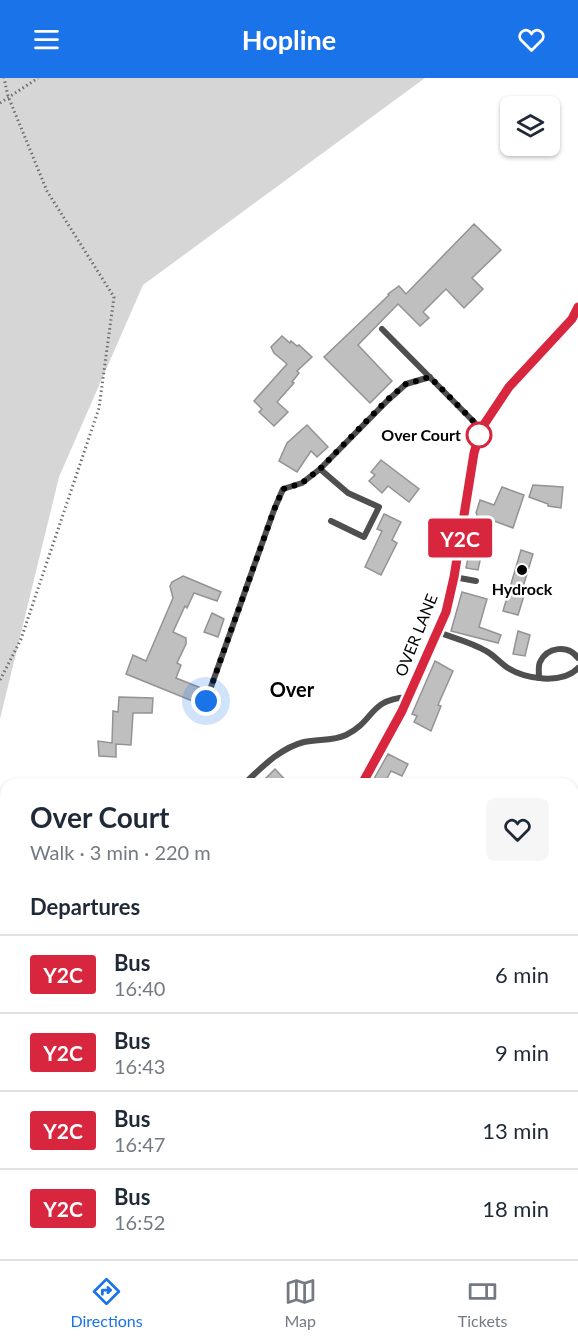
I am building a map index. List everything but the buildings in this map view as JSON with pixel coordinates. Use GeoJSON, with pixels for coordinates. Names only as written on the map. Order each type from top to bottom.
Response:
{"type":"FeatureCollection","features":[{"type":"Feature","properties":{"kind":"street","name":"OVER LANE"},"geometry":{"type":"LineString","coordinates":[[365,778],[408,697],[446,612],[454,577],[474,453],[481,429],[509,387],[572,319],[578,307]]}},
{"type":"Feature","properties":{"kind":"lane"},"geometry":{"type":"LineString","coordinates":[[382,329],[481,429]]}},
{"type":"Feature","properties":{"kind":"lane"},"geometry":{"type":"LineString","coordinates":[[206,701],[283,489],[302,483],[320,469],[387,400],[406,384],[430,377]]}},
{"type":"Feature","properties":{"kind":"lane"},"geometry":{"type":"LineString","coordinates":[[320,469],[348,493],[379,507],[364,537],[331,521]]}},
{"type":"Feature","properties":{"kind":"lane"},"geometry":{"type":"LineString","coordinates":[[454,577],[476,581]]}},
{"type":"Feature","properties":{"kind":"lane"},"geometry":{"type":"LineString","coordinates":[[438,632],[486,651],[505,667],[520,675],[556,678],[574,672],[578,668]]}},
{"type":"Feature","properties":{"kind":"lane"},"geometry":{"type":"LineString","coordinates":[[539,678],[539,663],[547,652],[561,648],[574,652],[578,658]]}},
{"type":"Feature","properties":{"kind":"lane"},"geometry":{"type":"LineString","coordinates":[[251,778],[269,761],[294,745],[345,736],[387,700],[408,697]]}},
{"type":"Feature","properties":{"kind":"path"},"geometry":{"type":"LineString","coordinates":[[0,680],[21,639],[99,408],[114,297],[47,191],[8,96],[4,78]]}},
{"type":"Feature","properties":{"kind":"path"},"geometry":{"type":"LineString","coordinates":[[0,103],[38,78]]}},
{"type":"Feature","properties":{"kind":"shaded area"},"geometry":{"type":"Polygon","coordinates":[[[0,78],[425,78],[143,285],[59,477],[0,719],[0,78]]]}},
{"type":"Feature","properties":{"kind":"bus line","name":"Y2C"},"geometry":{"type":"LineString","coordinates":[[365,778],[402,711],[446,612],[454,577],[474,453],[481,429],[509,387],[572,319],[578,307]]}},
{"type":"Feature","properties":{"kind":"place","name":"Over Court"},"geometry":{"type":"Point","coordinates":[479,435]}},
{"type":"Feature","properties":{"kind":"place","name":"Hydrock"},"geometry":{"type":"Point","coordinates":[522,570]}},
{"type":"Feature","properties":{"kind":"district","name":"Over"},"geometry":{"type":"Point","coordinates":[292,690]}},
{"type":"Feature","properties":{"kind":"route"},"geometry":{"type":"LineString","coordinates":[[206,701],[283,489],[302,483],[320,469],[387,400],[406,384],[430,377],[481,429],[479,435]]}}]}
